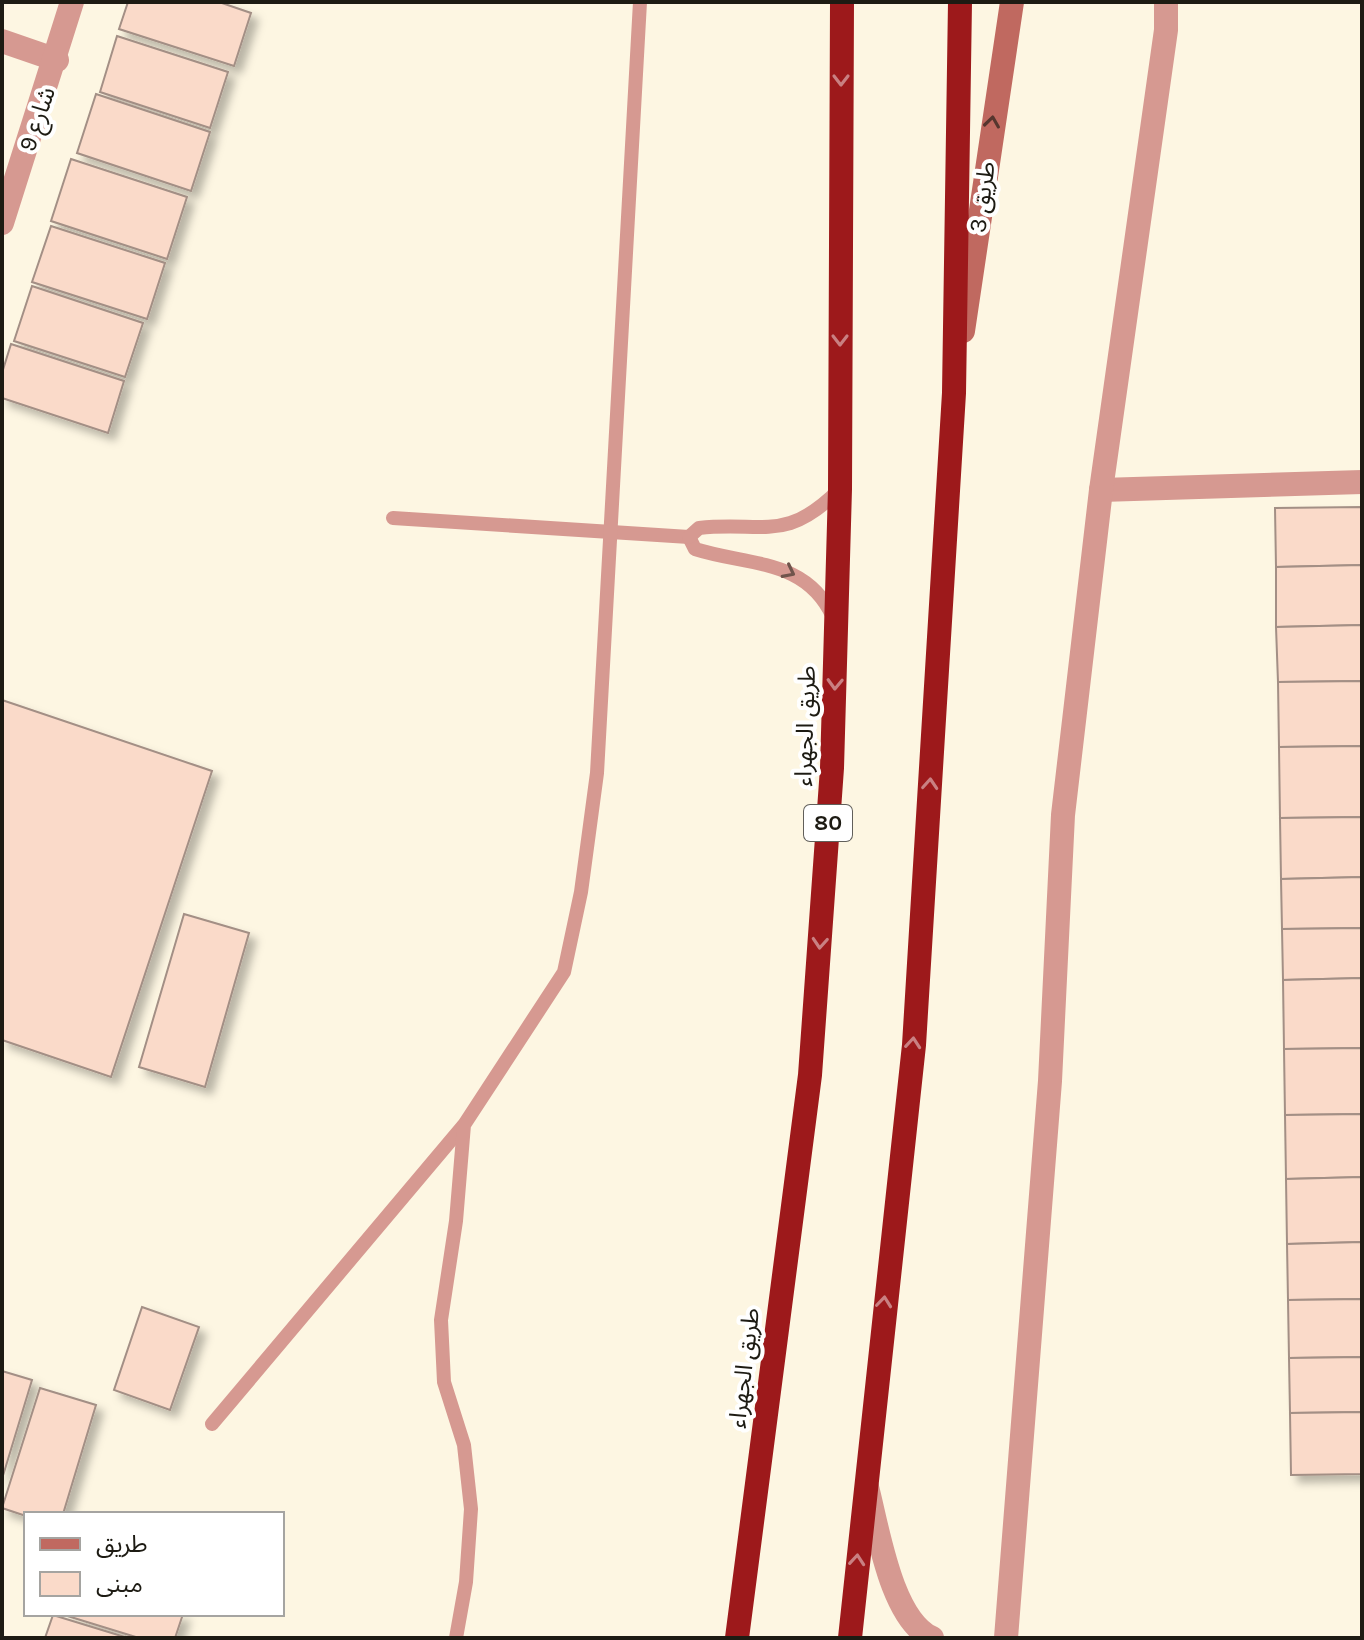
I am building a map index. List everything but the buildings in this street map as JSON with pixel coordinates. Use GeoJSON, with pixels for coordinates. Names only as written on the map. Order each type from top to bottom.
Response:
{"type":"FeatureCollection","features":[{"type":"Feature","properties":{"kind":"highway","name":"طريق الجهراء"},"geometry":{"type":"LineString","coordinates":[[737,1638],[810,1075],[832,768],[840,489],[842,2]]}},
{"type":"Feature","properties":{"kind":"highway"},"geometry":{"type":"LineString","coordinates":[[850,1638],[914,1045],[954,393],[960,2]]}},
{"type":"Feature","properties":{"kind":"street","name":"شارع 9"},"geometry":{"type":"LineString","coordinates":[[2,223],[57,60],[72,2]]}},
{"type":"Feature","properties":{"kind":"street","name":"طريق 3"},"geometry":{"type":"LineString","coordinates":[[954,393],[1012,2]]}},
{"type":"Feature","properties":{"kind":"street"},"geometry":{"type":"LineString","coordinates":[[1006,1638],[1050,1081],[1063,815],[1101,490],[1166,30],[1166,2]]}},
{"type":"Feature","properties":{"kind":"street","name":"شارع 9"},"geometry":{"type":"LineString","coordinates":[[2,41],[57,60]]}},
{"type":"Feature","properties":{"kind":"street"},"geometry":{"type":"LineString","coordinates":[[1101,490],[1362,482]]}},
{"type":"Feature","properties":{"kind":"street"},"geometry":{"type":"LineString","coordinates":[[865,1477],[893,1585],[918,1631],[932,1638]]}},
{"type":"Feature","properties":{"kind":"lane"},"geometry":{"type":"LineString","coordinates":[[212,1424],[464,1125],[564,972],[581,892],[597,773],[640,2]]}},
{"type":"Feature","properties":{"kind":"lane"},"geometry":{"type":"LineString","coordinates":[[393,518],[689,537],[699,528],[716,526],[763,530],[779,527],[812,513],[840,489]]}},
{"type":"Feature","properties":{"kind":"lane"},"geometry":{"type":"LineString","coordinates":[[689,537],[695,549],[773,564],[796,574],[821,597],[837,626]]}},
{"type":"Feature","properties":{"kind":"lane"},"geometry":{"type":"LineString","coordinates":[[456,1638],[466,1582],[471,1509],[464,1445],[444,1382],[441,1320],[456,1221],[464,1125]]}}]}
